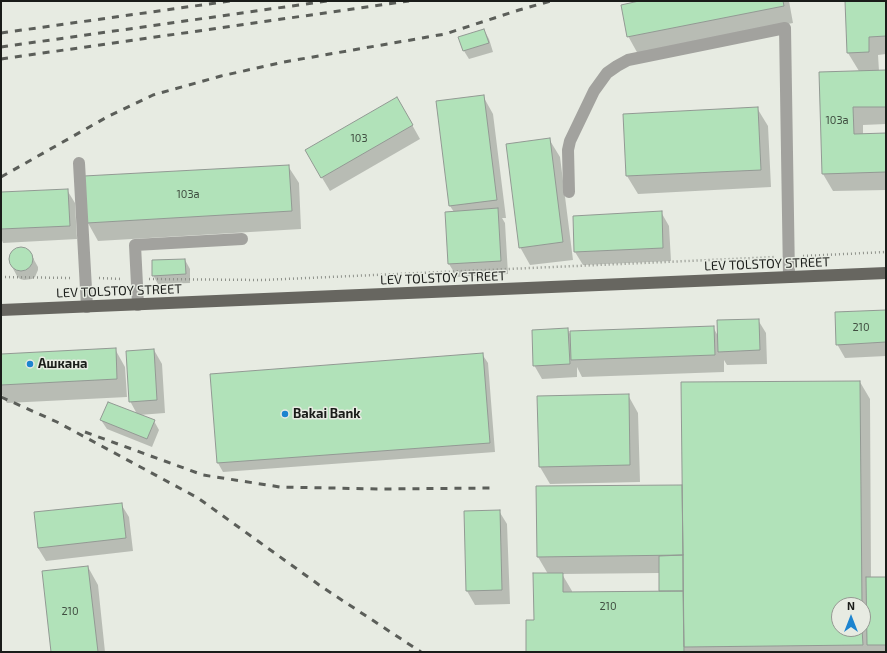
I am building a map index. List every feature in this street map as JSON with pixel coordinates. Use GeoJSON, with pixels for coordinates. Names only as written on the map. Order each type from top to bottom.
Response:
{"type":"FeatureCollection","features":[{"type":"Feature","properties":{"kind":"main road","name":"LEV TOLSTOY STREET"},"geometry":{"type":"LineString","coordinates":[[1,310],[886,273]]}},
{"type":"Feature","properties":{"kind":"lane"},"geometry":{"type":"LineString","coordinates":[[569,192],[568,150],[570,141],[594,91],[607,74],[617,66],[628,60],[785,28],[789,277]]}},
{"type":"Feature","properties":{"kind":"lane"},"geometry":{"type":"LineString","coordinates":[[79,163],[87,307]]}},
{"type":"Feature","properties":{"kind":"lane"},"geometry":{"type":"LineString","coordinates":[[138,305],[135,245],[242,239]]}},
{"type":"Feature","properties":{"kind":"path"},"geometry":{"type":"LineString","coordinates":[[1,277],[263,280],[886,252]]}},
{"type":"Feature","properties":{"kind":"building"},"geometry":{"type":"Polygon","coordinates":[[[639,1],[783,1],[784,6],[627,37],[621,5],[639,1]]]}},
{"type":"Feature","properties":{"kind":"building"},"geometry":{"type":"Polygon","coordinates":[[[845,1],[886,1],[886,36],[869,37],[869,52],[847,53],[845,1]]]}},
{"type":"Feature","properties":{"kind":"building"},"geometry":{"type":"Polygon","coordinates":[[[484,29],[489,43],[463,51],[458,37],[484,29]]]}},
{"type":"Feature","properties":{"kind":"building"},"geometry":{"type":"Polygon","coordinates":[[[886,70],[886,107],[853,107],[854,134],[886,133],[886,172],[822,174],[819,72],[886,70]]]}},
{"type":"Feature","properties":{"kind":"building"},"geometry":{"type":"Polygon","coordinates":[[[484,95],[497,200],[449,206],[436,101],[484,95]]]}},
{"type":"Feature","properties":{"kind":"building"},"geometry":{"type":"Polygon","coordinates":[[[397,97],[413,125],[321,178],[305,150],[397,97]]]}},
{"type":"Feature","properties":{"kind":"building"},"geometry":{"type":"Polygon","coordinates":[[[758,107],[761,170],[626,176],[623,114],[758,107]]]}},
{"type":"Feature","properties":{"kind":"building"},"geometry":{"type":"Polygon","coordinates":[[[550,138],[563,242],[519,248],[506,144],[550,138]]]}},
{"type":"Feature","properties":{"kind":"building"},"geometry":{"type":"Polygon","coordinates":[[[289,165],[292,211],[87,223],[84,176],[289,165]]]}},
{"type":"Feature","properties":{"kind":"building"},"geometry":{"type":"Polygon","coordinates":[[[68,189],[70,226],[1,229],[1,192],[68,189]]]}},
{"type":"Feature","properties":{"kind":"building"},"geometry":{"type":"Polygon","coordinates":[[[498,208],[501,261],[448,264],[445,212],[498,208]]]}},
{"type":"Feature","properties":{"kind":"building"},"geometry":{"type":"Polygon","coordinates":[[[662,211],[663,248],[574,252],[573,216],[662,211]]]}},
{"type":"Feature","properties":{"kind":"building"},"geometry":{"type":"Polygon","coordinates":[[[21,247],[30,250],[33,259],[30,268],[21,271],[12,268],[9,259],[12,250],[21,247]]]}},
{"type":"Feature","properties":{"kind":"building"},"geometry":{"type":"Polygon","coordinates":[[[185,259],[186,274],[152,276],[152,260],[185,259]]]}},
{"type":"Feature","properties":{"kind":"building"},"geometry":{"type":"Polygon","coordinates":[[[886,310],[886,342],[836,345],[835,312],[886,310]]]}},
{"type":"Feature","properties":{"kind":"building"},"geometry":{"type":"Polygon","coordinates":[[[759,319],[760,350],[718,352],[717,320],[759,319]]]}},
{"type":"Feature","properties":{"kind":"building"},"geometry":{"type":"Polygon","coordinates":[[[714,326],[715,355],[571,360],[570,331],[714,326]]]}},
{"type":"Feature","properties":{"kind":"building"},"geometry":{"type":"Polygon","coordinates":[[[568,328],[570,364],[533,366],[532,330],[568,328]]]}},
{"type":"Feature","properties":{"kind":"building"},"geometry":{"type":"Polygon","coordinates":[[[116,348],[117,379],[1,385],[1,354],[116,348]]]}},
{"type":"Feature","properties":{"kind":"building"},"geometry":{"type":"Polygon","coordinates":[[[154,349],[157,400],[129,402],[126,351],[154,349]]]}},
{"type":"Feature","properties":{"kind":"building"},"geometry":{"type":"Polygon","coordinates":[[[483,353],[490,443],[217,463],[210,374],[483,353]]]}},
{"type":"Feature","properties":{"kind":"building"},"geometry":{"type":"Polygon","coordinates":[[[860,381],[862,597],[831,597],[831,637],[862,637],[863,645],[684,647],[681,382],[860,381]]]}},
{"type":"Feature","properties":{"kind":"building"},"geometry":{"type":"Polygon","coordinates":[[[629,394],[630,465],[539,467],[537,396],[629,394]]]}},
{"type":"Feature","properties":{"kind":"building"},"geometry":{"type":"Polygon","coordinates":[[[108,402],[155,420],[147,439],[100,420],[108,402]]]}},
{"type":"Feature","properties":{"kind":"building"},"geometry":{"type":"Polygon","coordinates":[[[682,485],[683,555],[537,557],[536,486],[682,485]]]}},
{"type":"Feature","properties":{"kind":"building"},"geometry":{"type":"Polygon","coordinates":[[[122,503],[126,538],[38,548],[34,512],[122,503]]]}},
{"type":"Feature","properties":{"kind":"building"},"geometry":{"type":"Polygon","coordinates":[[[500,510],[502,590],[466,591],[464,511],[500,510]]]}},
{"type":"Feature","properties":{"kind":"building"},"geometry":{"type":"Polygon","coordinates":[[[683,555],[683,591],[659,591],[659,556],[683,555]]]}},
{"type":"Feature","properties":{"kind":"building"},"geometry":{"type":"Polygon","coordinates":[[[88,566],[98,652],[51,652],[42,571],[88,566]]]}},
{"type":"Feature","properties":{"kind":"building"},"geometry":{"type":"Polygon","coordinates":[[[533,573],[563,573],[563,592],[683,591],[684,652],[526,652],[526,620],[534,620],[533,573]]]}},
{"type":"Feature","properties":{"kind":"building"},"geometry":{"type":"Polygon","coordinates":[[[866,577],[886,577],[886,645],[867,645],[867,637],[871,637],[871,597],[866,597],[866,577]]]}},
{"type":"Feature","properties":{"kind":"railway"},"geometry":{"type":"LineString","coordinates":[[1,33],[230,1]]}},
{"type":"Feature","properties":{"kind":"railway"},"geometry":{"type":"LineString","coordinates":[[1,47],[327,1]]}},
{"type":"Feature","properties":{"kind":"railway"},"geometry":{"type":"LineString","coordinates":[[1,59],[409,1]]}},
{"type":"Feature","properties":{"kind":"railway"},"geometry":{"type":"LineString","coordinates":[[1,177],[107,117],[153,95],[221,76],[284,62],[445,34],[551,1]]}},
{"type":"Feature","properties":{"kind":"railway"},"geometry":{"type":"LineString","coordinates":[[1,397],[57,422],[198,498],[322,587],[421,652]]}},
{"type":"Feature","properties":{"kind":"railway"},"geometry":{"type":"LineString","coordinates":[[85,432],[203,475],[280,487],[381,489],[492,488]]}},
{"type":"Feature","properties":{"kind":"place","name":"Ашкана"},"geometry":{"type":"Point","coordinates":[30,364]}},
{"type":"Feature","properties":{"kind":"place","name":"Bakai Bank"},"geometry":{"type":"Point","coordinates":[285,414]}}]}
